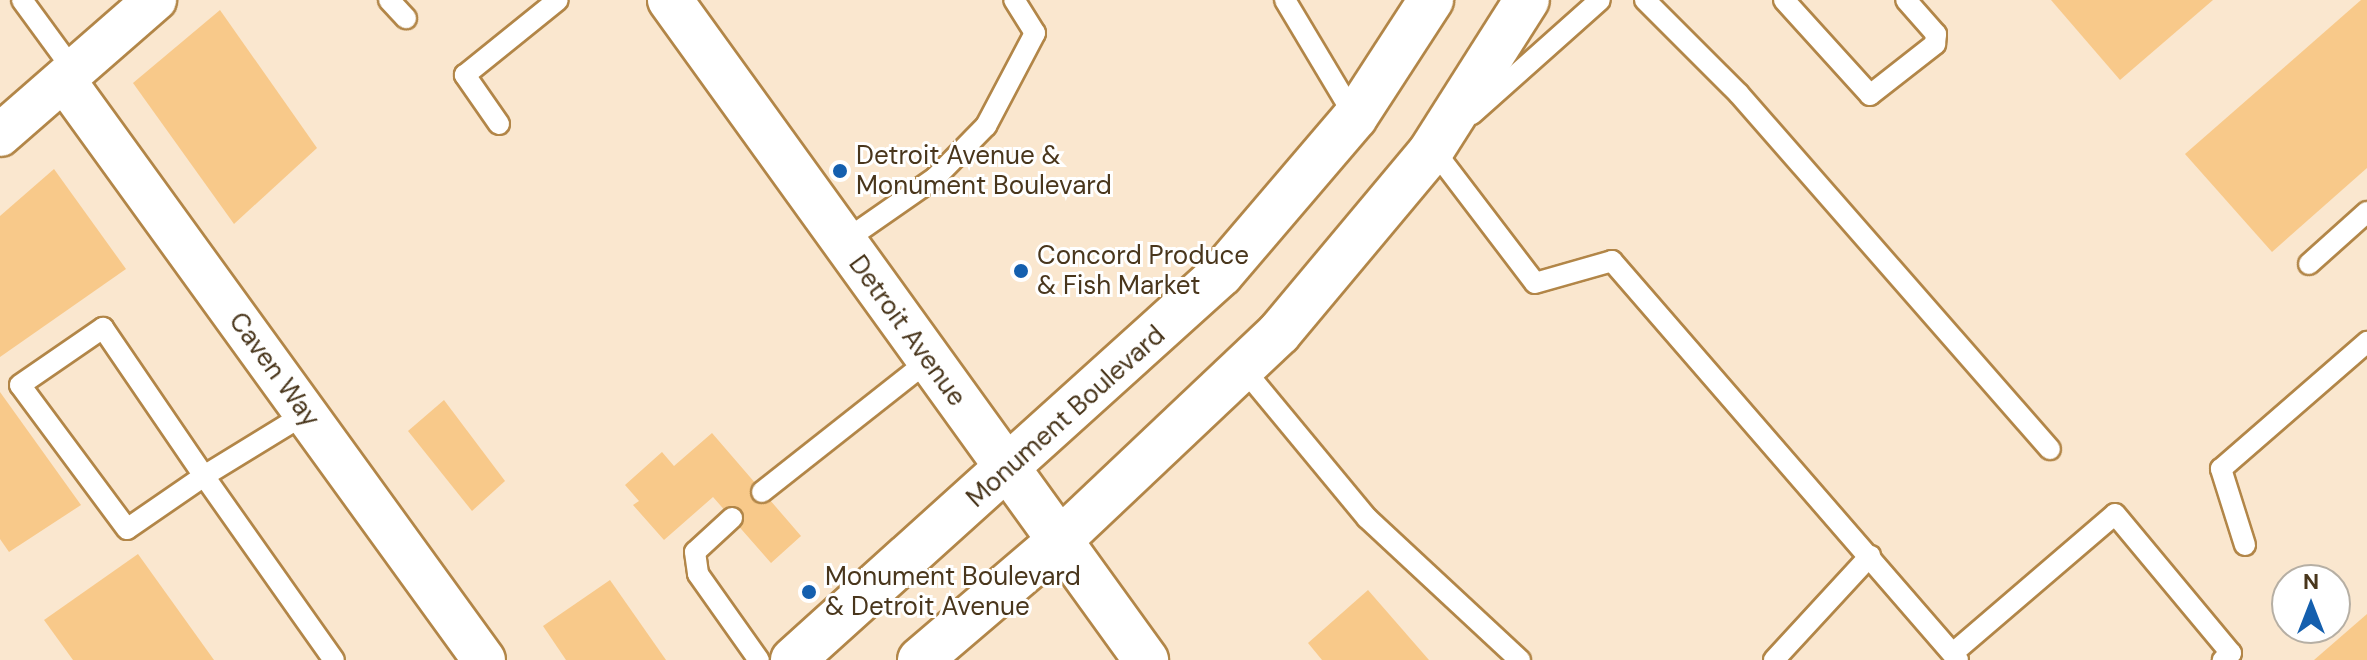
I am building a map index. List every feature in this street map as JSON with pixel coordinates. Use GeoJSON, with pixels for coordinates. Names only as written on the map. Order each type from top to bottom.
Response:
{"type":"FeatureCollection","features":[{"type":"Feature","properties":{"kind":"main road","name":"Monument Boulevard"},"geometry":{"type":"LineString","coordinates":[[793,660],[1007,472],[1221,274],[1355,117],[1431,0]]}},
{"type":"Feature","properties":{"kind":"main road"},"geometry":{"type":"LineString","coordinates":[[930,657],[1058,542],[1242,367],[1431,151],[1527,0]]}},
{"type":"Feature","properties":{"kind":"main road","name":"Detroit Avenue"},"geometry":{"type":"LineString","coordinates":[[678,3],[843,242],[1142,659]]}},
{"type":"Feature","properties":{"kind":"street"},"geometry":{"type":"LineString","coordinates":[[4,124],[69,76],[155,0]]}},
{"type":"Feature","properties":{"kind":"street","name":"Caven Way"},"geometry":{"type":"LineString","coordinates":[[69,76],[472,655]]}},
{"type":"Feature","properties":{"kind":"lane"},"geometry":{"type":"LineString","coordinates":[[22,0],[69,76]]}},
{"type":"Feature","properties":{"kind":"lane"},"geometry":{"type":"LineString","coordinates":[[389,0],[406,18]]}},
{"type":"Feature","properties":{"kind":"lane"},"geometry":{"type":"LineString","coordinates":[[499,124],[465,75],[558,0]]}},
{"type":"Feature","properties":{"kind":"lane"},"geometry":{"type":"LineString","coordinates":[[843,242],[935,178],[986,126],[1035,33],[1014,0]]}},
{"type":"Feature","properties":{"kind":"lane"},"geometry":{"type":"LineString","coordinates":[[1285,0],[1355,117]]}},
{"type":"Feature","properties":{"kind":"lane"},"geometry":{"type":"LineString","coordinates":[[1600,0],[1431,151],[1535,283],[1612,261],[1956,657],[2115,514],[2231,653],[2223,660]]}},
{"type":"Feature","properties":{"kind":"lane"},"geometry":{"type":"LineString","coordinates":[[1645,0],[1739,94],[2050,449]]}},
{"type":"Feature","properties":{"kind":"lane"},"geometry":{"type":"LineString","coordinates":[[1784,0],[1870,95],[1935,44],[1936,34],[1906,0]]}},
{"type":"Feature","properties":{"kind":"lane"},"geometry":{"type":"LineString","coordinates":[[2309,264],[2367,212]]}},
{"type":"Feature","properties":{"kind":"lane"},"geometry":{"type":"LineString","coordinates":[[305,414],[204,476],[127,529],[20,385],[103,328],[204,476],[334,660]]}},
{"type":"Feature","properties":{"kind":"lane"},"geometry":{"type":"LineString","coordinates":[[2245,545],[2221,469],[2367,342]]}},
{"type":"Feature","properties":{"kind":"lane"},"geometry":{"type":"LineString","coordinates":[[762,492],[928,361]]}},
{"type":"Feature","properties":{"kind":"lane"},"geometry":{"type":"LineString","coordinates":[[1242,367],[1367,518],[1520,660]]}},
{"type":"Feature","properties":{"kind":"lane"},"geometry":{"type":"LineString","coordinates":[[732,518],[695,552],[698,574],[759,660]]}},
{"type":"Feature","properties":{"kind":"lane"},"geometry":{"type":"LineString","coordinates":[[1774,660],[1870,556]]}},
{"type":"Feature","properties":{"kind":"building"},"geometry":{"type":"Polygon","coordinates":[[[2051,0],[2213,0],[2120,80],[2051,0]]]}},
{"type":"Feature","properties":{"kind":"building"},"geometry":{"type":"Polygon","coordinates":[[[2361,0],[2367,0],[2367,168],[2272,252],[2185,154],[2361,0]]]}},
{"type":"Feature","properties":{"kind":"building"},"geometry":{"type":"Polygon","coordinates":[[[220,10],[317,148],[234,224],[133,83],[220,10]]]}},
{"type":"Feature","properties":{"kind":"building"},"geometry":{"type":"Polygon","coordinates":[[[54,169],[126,269],[0,357],[0,216],[54,169]]]}},
{"type":"Feature","properties":{"kind":"building"},"geometry":{"type":"Polygon","coordinates":[[[0,392],[81,505],[9,552],[0,539],[0,392]]]}},
{"type":"Feature","properties":{"kind":"building"},"geometry":{"type":"Polygon","coordinates":[[[444,400],[505,481],[472,511],[408,431],[444,400]]]}},
{"type":"Feature","properties":{"kind":"building"},"geometry":{"type":"Polygon","coordinates":[[[712,433],[801,536],[771,563],[713,497],[664,540],[633,505],[639,501],[625,485],[662,452],[674,466],[712,433]]]}},
{"type":"Feature","properties":{"kind":"building"},"geometry":{"type":"Polygon","coordinates":[[[138,554],[214,660],[73,660],[44,620],[138,554]]]}},
{"type":"Feature","properties":{"kind":"building"},"geometry":{"type":"Polygon","coordinates":[[[610,580],[666,660],[566,660],[543,626],[610,580]]]}},
{"type":"Feature","properties":{"kind":"building"},"geometry":{"type":"Polygon","coordinates":[[[1368,590],[1429,660],[1322,660],[1308,643],[1368,590]]]}},
{"type":"Feature","properties":{"kind":"building"},"geometry":{"type":"Polygon","coordinates":[[[2367,614],[2367,660],[2314,660],[2332,644],[2351,644],[2351,628],[2367,614]]]}},
{"type":"Feature","properties":{"kind":"place","name":"Detroit Avenue & Monument Boulevard"},"geometry":{"type":"Point","coordinates":[840,171]}},
{"type":"Feature","properties":{"kind":"place","name":"Concord Produce & Fish Market"},"geometry":{"type":"Point","coordinates":[1021,271]}},
{"type":"Feature","properties":{"kind":"place","name":"Monument Boulevard & Detroit Avenue"},"geometry":{"type":"Point","coordinates":[809,592]}}]}
